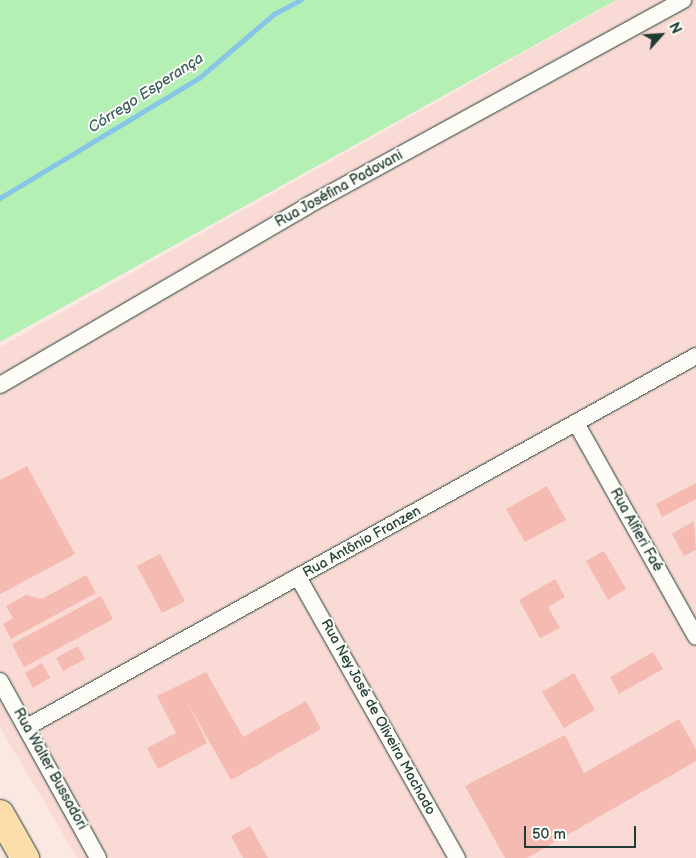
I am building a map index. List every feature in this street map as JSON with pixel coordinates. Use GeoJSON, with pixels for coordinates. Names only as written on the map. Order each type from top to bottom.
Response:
{"type":"FeatureCollection","features":[{"type":"Feature","properties":{"kind":"highway"},"geometry":{"type":"LineString","coordinates":[[0,814],[25,858]]}},
{"type":"Feature","properties":{"kind":"street","name":"Rua Joséfina Padovani"},"geometry":{"type":"LineString","coordinates":[[0,385],[307,206],[683,0]]}},
{"type":"Feature","properties":{"kind":"street","name":"Rua Antônio Franzen"},"geometry":{"type":"LineString","coordinates":[[27,727],[696,356]]}},
{"type":"Feature","properties":{"kind":"street","name":"Rua Alfieri Faé"},"geometry":{"type":"LineString","coordinates":[[576,423],[696,637]]}},
{"type":"Feature","properties":{"kind":"street","name":"Rua Ney José de Oliveira Machado"},"geometry":{"type":"LineString","coordinates":[[298,577],[457,858]]}},
{"type":"Feature","properties":{"kind":"street","name":"Rua Walter Bussadori"},"geometry":{"type":"LineString","coordinates":[[0,681],[98,858]]}},
{"type":"Feature","properties":{"kind":"shaded area"},"geometry":{"type":"Polygon","coordinates":[[[618,0],[696,0],[696,858],[77,858],[0,727],[0,347],[618,0]]]}},
{"type":"Feature","properties":{"kind":"green space"},"geometry":{"type":"Polygon","coordinates":[[[0,0],[616,0],[0,342],[0,0]]]}},
{"type":"Feature","properties":{"kind":"building"},"geometry":{"type":"Polygon","coordinates":[[[27,466],[75,554],[0,594],[0,480],[27,466]]]}},
{"type":"Feature","properties":{"kind":"building"},"geometry":{"type":"Polygon","coordinates":[[[696,483],[696,499],[662,517],[656,504],[696,483]]]}},
{"type":"Feature","properties":{"kind":"building"},"geometry":{"type":"Polygon","coordinates":[[[547,486],[566,520],[525,542],[506,509],[547,486]]]}},
{"type":"Feature","properties":{"kind":"building"},"geometry":{"type":"Polygon","coordinates":[[[694,521],[696,550],[684,556],[672,534],[694,521]]]}},
{"type":"Feature","properties":{"kind":"building"},"geometry":{"type":"Polygon","coordinates":[[[604,551],[626,589],[608,600],[586,561],[604,551]]]}},
{"type":"Feature","properties":{"kind":"building"},"geometry":{"type":"Polygon","coordinates":[[[160,554],[185,601],[162,613],[137,566],[160,554]]]}},
{"type":"Feature","properties":{"kind":"building"},"geometry":{"type":"Polygon","coordinates":[[[86,575],[96,593],[11,639],[3,624],[13,618],[6,606],[26,595],[42,599],[86,575]]]}},
{"type":"Feature","properties":{"kind":"building"},"geometry":{"type":"Polygon","coordinates":[[[555,579],[565,597],[548,607],[560,628],[540,638],[519,600],[555,579]]]}},
{"type":"Feature","properties":{"kind":"building"},"geometry":{"type":"Polygon","coordinates":[[[101,596],[113,619],[24,667],[12,644],[101,596]]]}},
{"type":"Feature","properties":{"kind":"building"},"geometry":{"type":"Polygon","coordinates":[[[78,646],[85,659],[63,671],[56,658],[78,646]]]}},
{"type":"Feature","properties":{"kind":"building"},"geometry":{"type":"Polygon","coordinates":[[[653,652],[663,669],[619,694],[610,677],[653,652]]]}},
{"type":"Feature","properties":{"kind":"building"},"geometry":{"type":"Polygon","coordinates":[[[42,663],[50,678],[33,688],[25,673],[42,663]]]}},
{"type":"Feature","properties":{"kind":"building"},"geometry":{"type":"Polygon","coordinates":[[[206,672],[243,737],[306,701],[321,729],[231,780],[187,702],[207,743],[158,769],[147,748],[176,733],[157,696],[206,672]]]}},
{"type":"Feature","properties":{"kind":"building"},"geometry":{"type":"Polygon","coordinates":[[[574,673],[595,710],[564,728],[542,692],[574,673]]]}},
{"type":"Feature","properties":{"kind":"building"},"geometry":{"type":"Polygon","coordinates":[[[679,719],[696,749],[696,761],[527,858],[505,858],[465,786],[565,735],[584,773],[679,719]]]}},
{"type":"Feature","properties":{"kind":"building"},"geometry":{"type":"Polygon","coordinates":[[[250,826],[268,858],[243,858],[231,836],[250,826]]]}},
{"type":"Feature","properties":{"kind":"waterway","name":"Córrego Esperança"},"geometry":{"type":"LineString","coordinates":[[0,198],[199,78],[274,14],[300,0]]}}]}
